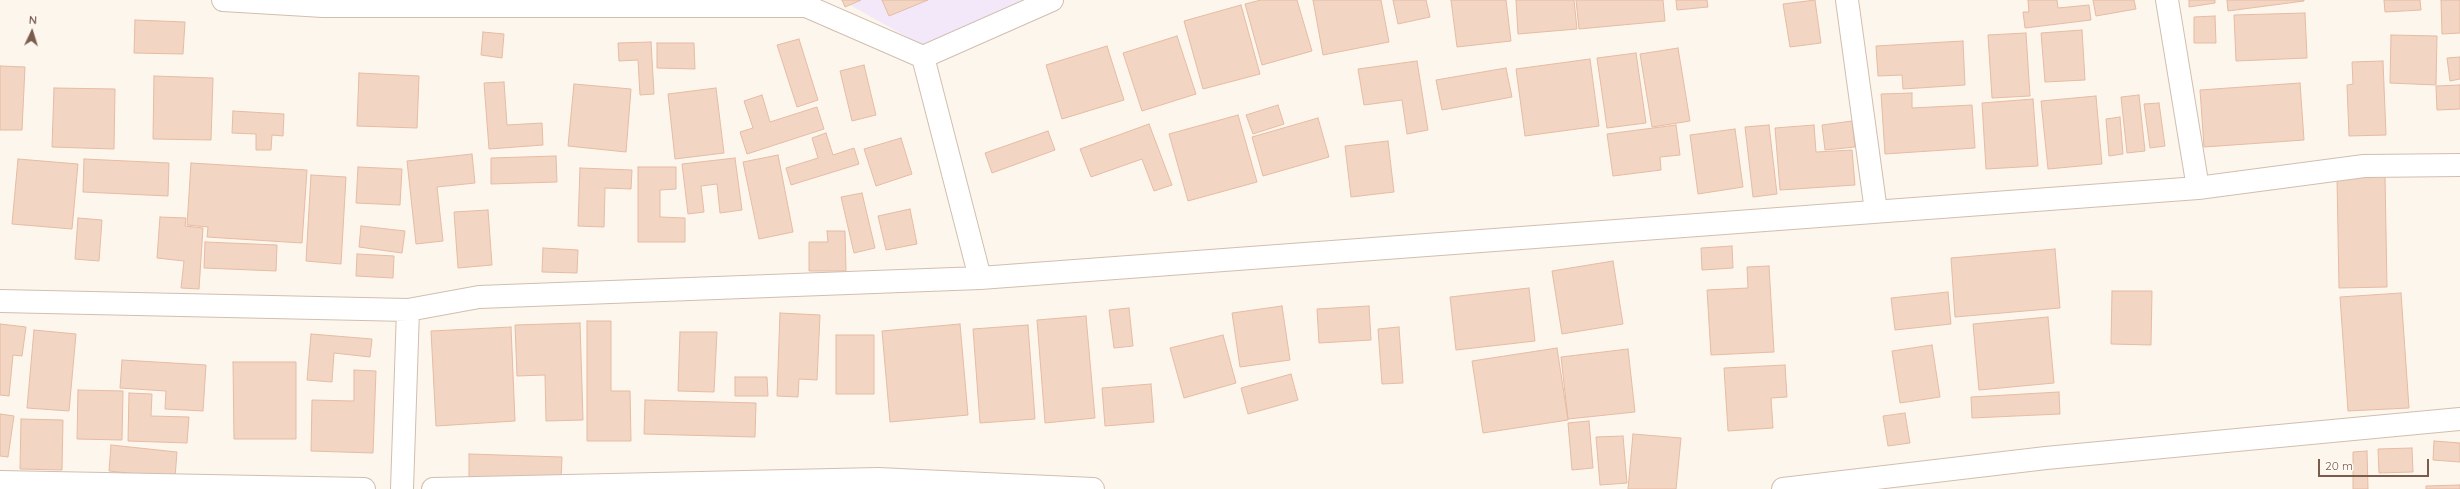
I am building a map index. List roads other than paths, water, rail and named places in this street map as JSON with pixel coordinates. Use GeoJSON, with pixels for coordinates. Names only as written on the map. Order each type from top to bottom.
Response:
{"type":"FeatureCollection","features":[{"type":"Feature","properties":{"kind":"street"},"geometry":{"type":"LineString","coordinates":[[223,0],[323,6],[806,6],[923,57],[1052,0]]}},
{"type":"Feature","properties":{"kind":"street"},"geometry":{"type":"LineString","coordinates":[[1846,0],[1876,211]]}},
{"type":"Feature","properties":{"kind":"street"},"geometry":{"type":"LineString","coordinates":[[2167,0],[2198,188]]}},
{"type":"Feature","properties":{"kind":"street"},"geometry":{"type":"LineString","coordinates":[[923,57],[980,278]]}},
{"type":"Feature","properties":{"kind":"street"},"geometry":{"type":"LineString","coordinates":[[0,301],[408,310],[479,297],[980,278],[2198,188],[2364,166],[2460,165]]}},
{"type":"Feature","properties":{"kind":"street"},"geometry":{"type":"LineString","coordinates":[[402,489],[408,310]]}},
{"type":"Feature","properties":{"kind":"street"},"geometry":{"type":"LineString","coordinates":[[1783,489],[2046,458],[2460,419]]}},
{"type":"Feature","properties":{"kind":"street"},"geometry":{"type":"LineString","coordinates":[[433,489],[878,479],[1093,489]]}},
{"type":"Feature","properties":{"kind":"street"},"geometry":{"type":"LineString","coordinates":[[0,482],[364,489]]}}]}
